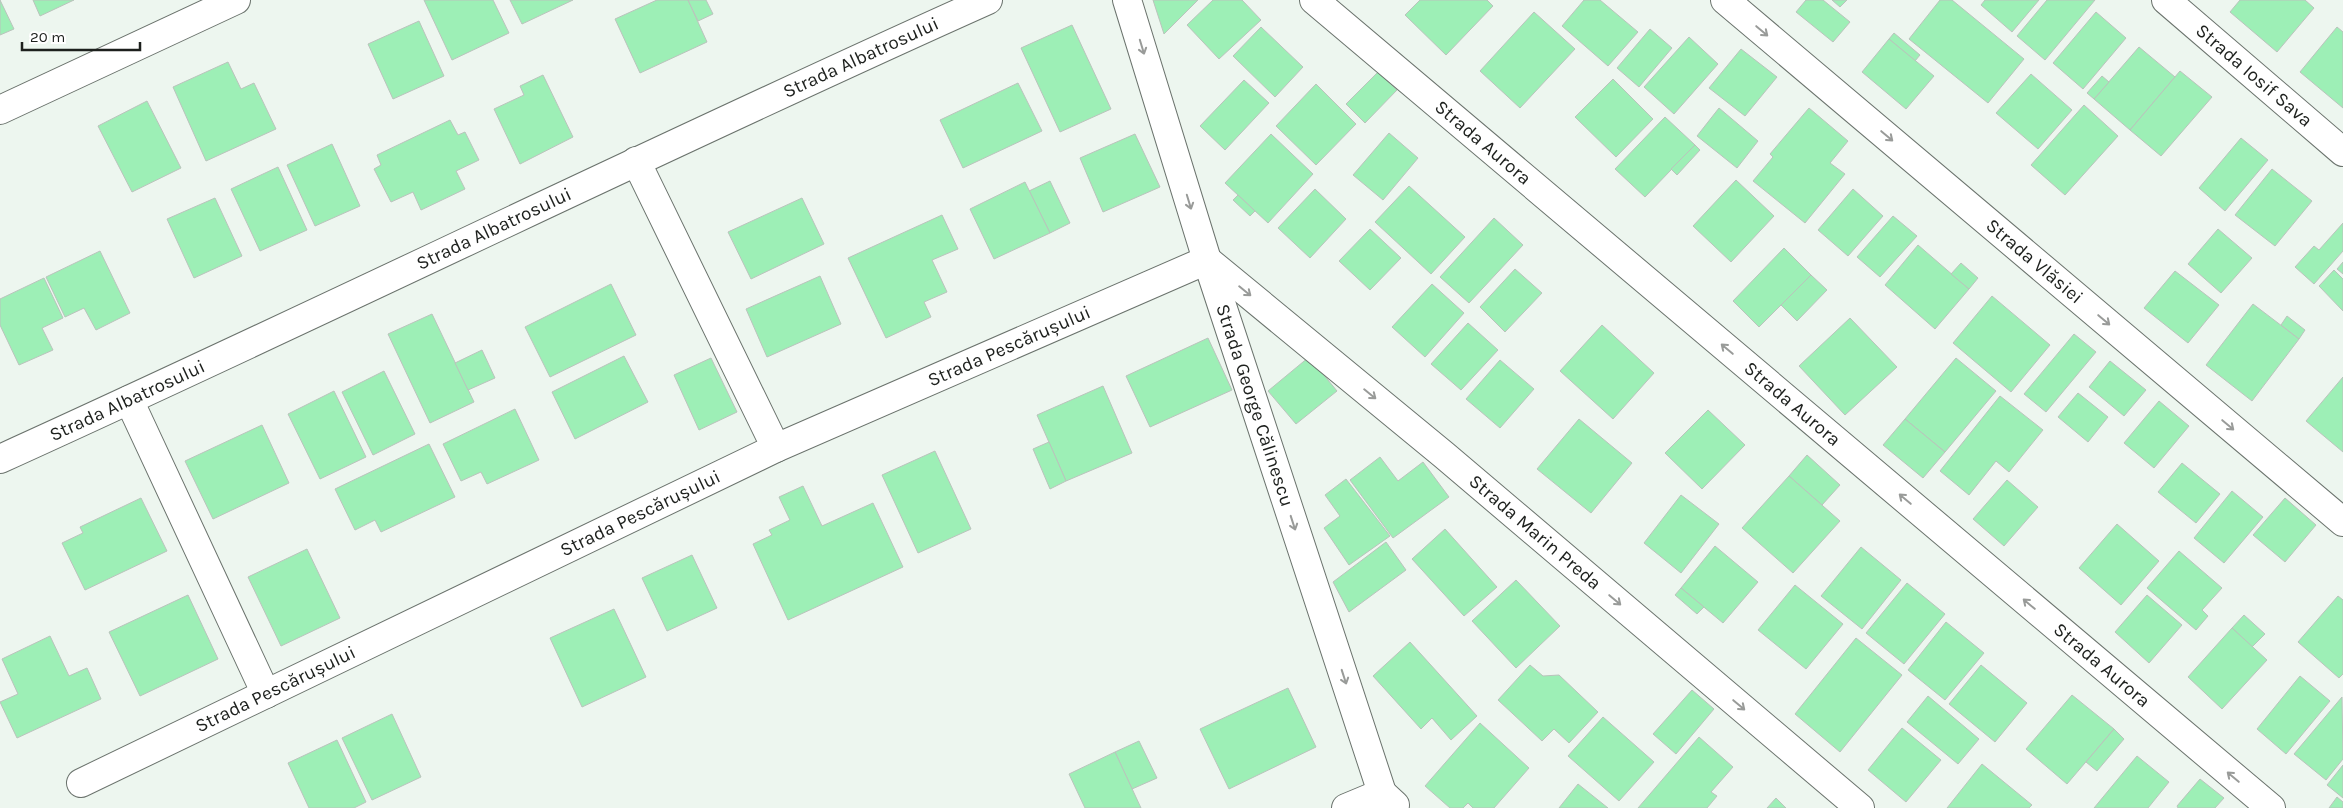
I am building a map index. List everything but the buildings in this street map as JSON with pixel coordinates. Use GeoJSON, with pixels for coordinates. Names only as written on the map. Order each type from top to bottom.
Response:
{"type":"FeatureCollection","features":[{"type":"Feature","properties":{"kind":"street"},"geometry":{"type":"LineString","coordinates":[[0,110],[236,0]]}},
{"type":"Feature","properties":{"kind":"street","name":"Strada Albatrosului"},"geometry":{"type":"LineString","coordinates":[[0,458],[129,400],[636,161],[988,0]]}},
{"type":"Feature","properties":{"kind":"street","name":"Strada George Călinescu"},"geometry":{"type":"LineString","coordinates":[[1127,0],[1207,260],[1389,803]]}},
{"type":"Feature","properties":{"kind":"street","name":"Strada Aurora"},"geometry":{"type":"LineString","coordinates":[[1314,0],[2270,808]]}},
{"type":"Feature","properties":{"kind":"street","name":"Strada Vlăsiei"},"geometry":{"type":"LineString","coordinates":[[1725,0],[2343,522]]}},
{"type":"Feature","properties":{"kind":"street","name":"Strada Iosif Sava"},"geometry":{"type":"LineString","coordinates":[[2166,0],[2343,152]]}},
{"type":"Feature","properties":{"kind":"street"},"geometry":{"type":"LineString","coordinates":[[636,161],[776,448]]}},
{"type":"Feature","properties":{"kind":"street","name":"Strada Pescărușului"},"geometry":{"type":"LineString","coordinates":[[81,783],[776,448],[1207,260]]}},
{"type":"Feature","properties":{"kind":"street","name":"Strada Marin Preda"},"geometry":{"type":"LineString","coordinates":[[1207,260],[1444,455],[1860,808]]}},
{"type":"Feature","properties":{"kind":"street"},"geometry":{"type":"LineString","coordinates":[[129,400],[266,694]]}},
{"type":"Feature","properties":{"kind":"street"},"geometry":{"type":"LineString","coordinates":[[1346,808],[1389,803]]}}]}
